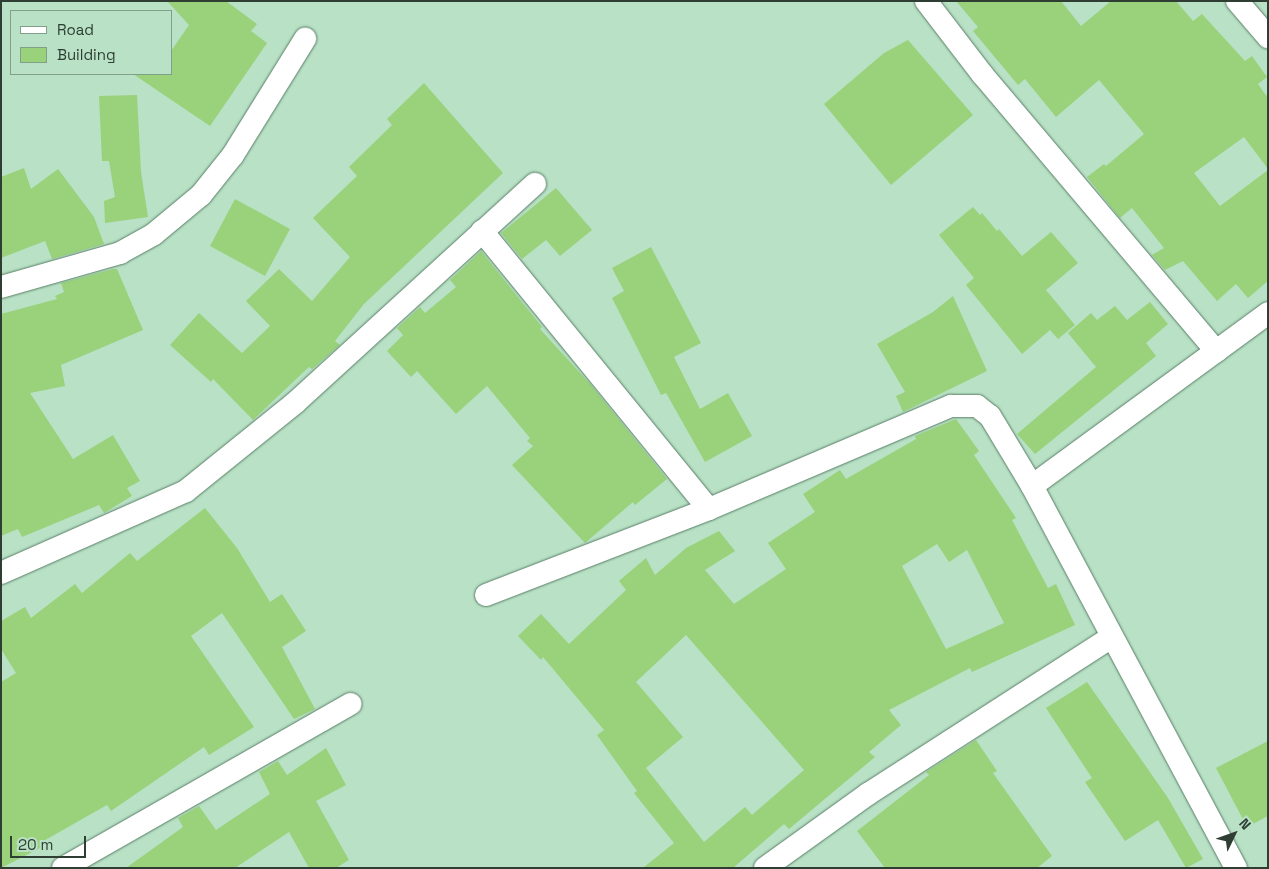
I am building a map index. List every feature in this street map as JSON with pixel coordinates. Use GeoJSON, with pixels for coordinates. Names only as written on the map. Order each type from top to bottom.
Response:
{"type":"FeatureCollection","features":[{"type":"Feature","properties":{"kind":"street"},"geometry":{"type":"LineString","coordinates":[[926,1],[982,74],[1216,351]]}},
{"type":"Feature","properties":{"kind":"street"},"geometry":{"type":"LineString","coordinates":[[1237,1],[1268,37]]}},
{"type":"Feature","properties":{"kind":"street"},"geometry":{"type":"LineString","coordinates":[[1,287],[120,253],[154,234],[200,195],[233,155],[305,39]]}},
{"type":"Feature","properties":{"kind":"street"},"geometry":{"type":"LineString","coordinates":[[1,573],[186,491],[295,402],[534,184]]}},
{"type":"Feature","properties":{"kind":"street"},"geometry":{"type":"LineString","coordinates":[[482,231],[709,509]]}},
{"type":"Feature","properties":{"kind":"street"},"geometry":{"type":"LineString","coordinates":[[1032,486],[1268,313]]}},
{"type":"Feature","properties":{"kind":"street"},"geometry":{"type":"LineString","coordinates":[[486,595],[709,509],[951,406],[977,406],[990,416],[1032,486],[1236,868]]}},
{"type":"Feature","properties":{"kind":"street"},"geometry":{"type":"LineString","coordinates":[[764,868],[868,794],[1112,637]]}},
{"type":"Feature","properties":{"kind":"street"},"geometry":{"type":"LineString","coordinates":[[63,868],[351,704]]}},
{"type":"Feature","properties":{"kind":"building"},"geometry":{"type":"Polygon","coordinates":[[[167,1],[226,1],[257,24],[251,31],[267,43],[210,126],[134,75],[172,75],[172,50],[189,25],[167,1]]]}},
{"type":"Feature","properties":{"kind":"building"},"geometry":{"type":"Polygon","coordinates":[[[956,1],[1061,1],[1081,26],[1111,1],[1176,1],[1193,21],[1202,14],[1245,61],[1252,56],[1267,77],[1258,84],[1268,98],[1268,169],[1244,137],[1194,173],[1220,206],[1268,170],[1268,281],[1248,298],[1236,284],[1217,301],[1183,261],[1165,270],[1152,255],[1164,248],[1132,208],[1120,218],[1087,177],[1104,164],[1106,166],[1144,134],[1099,80],[1056,117],[1025,79],[1018,85],[973,31],[978,27],[956,1]]]}},
{"type":"Feature","properties":{"kind":"building"},"geometry":{"type":"Polygon","coordinates":[[[908,40],[973,115],[891,185],[824,104],[884,53],[908,40]]]}},
{"type":"Feature","properties":{"kind":"building"},"geometry":{"type":"Polygon","coordinates":[[[424,83],[503,173],[364,304],[335,341],[340,345],[312,369],[309,367],[253,420],[213,379],[211,382],[170,345],[199,313],[242,353],[270,326],[246,301],[279,269],[312,301],[350,257],[313,218],[357,176],[349,167],[392,125],[387,119],[424,83]]]}},
{"type":"Feature","properties":{"kind":"building"},"geometry":{"type":"Polygon","coordinates":[[[137,95],[141,172],[148,217],[105,223],[104,201],[115,197],[109,161],[102,161],[99,96],[137,95]]]}},
{"type":"Feature","properties":{"kind":"building"},"geometry":{"type":"Polygon","coordinates":[[[24,168],[31,189],[58,169],[94,217],[104,244],[52,259],[45,241],[1,258],[1,177],[24,168]]]}},
{"type":"Feature","properties":{"kind":"building"},"geometry":{"type":"Polygon","coordinates":[[[556,188],[592,230],[560,256],[546,240],[522,259],[501,233],[556,188]]]}},
{"type":"Feature","properties":{"kind":"building"},"geometry":{"type":"Polygon","coordinates":[[[235,199],[290,229],[265,276],[210,246],[235,199]]]}},
{"type":"Feature","properties":{"kind":"building"},"geometry":{"type":"Polygon","coordinates":[[[973,207],[980,215],[982,213],[997,231],[999,229],[1022,256],[1051,232],[1078,263],[1046,290],[1075,325],[1058,339],[1050,330],[1022,354],[966,285],[974,278],[939,235],[973,207]]]}},
{"type":"Feature","properties":{"kind":"building"},"geometry":{"type":"Polygon","coordinates":[[[651,247],[701,343],[674,357],[700,409],[728,393],[752,436],[705,462],[666,393],[661,395],[612,298],[624,291],[612,268],[651,247]]]}},
{"type":"Feature","properties":{"kind":"building"},"geometry":{"type":"Polygon","coordinates":[[[481,251],[542,327],[540,329],[591,385],[667,479],[635,505],[633,502],[585,543],[512,465],[533,446],[527,441],[530,438],[487,386],[456,414],[417,371],[411,377],[387,351],[403,335],[397,328],[420,307],[425,313],[456,287],[450,280],[481,251]]]}},
{"type":"Feature","properties":{"kind":"building"},"geometry":{"type":"Polygon","coordinates":[[[117,269],[143,330],[61,365],[65,386],[30,393],[73,459],[113,435],[140,481],[127,488],[132,496],[104,513],[99,505],[22,537],[18,529],[1,536],[1,314],[57,299],[55,296],[64,292],[61,283],[117,269]]]}},
{"type":"Feature","properties":{"kind":"building"},"geometry":{"type":"Polygon","coordinates":[[[953,296],[987,371],[903,412],[896,396],[905,392],[877,344],[933,312],[953,296]]]}},
{"type":"Feature","properties":{"kind":"building"},"geometry":{"type":"Polygon","coordinates":[[[1150,302],[1168,324],[1146,343],[1156,356],[1035,454],[1017,434],[1096,367],[1068,333],[1091,313],[1097,320],[1115,306],[1127,320],[1150,302]]]}},
{"type":"Feature","properties":{"kind":"building"},"geometry":{"type":"Polygon","coordinates":[[[956,419],[979,451],[974,455],[1016,518],[1012,520],[1048,588],[1056,584],[1075,625],[972,672],[970,668],[889,710],[901,725],[869,752],[875,757],[789,829],[784,824],[733,868],[643,868],[674,843],[634,793],[637,791],[597,735],[604,730],[543,657],[541,660],[518,636],[541,614],[569,644],[626,590],[619,581],[646,558],[655,575],[686,548],[719,531],[735,551],[705,570],[734,604],[786,569],[768,543],[815,512],[803,494],[840,470],[846,479],[916,439],[915,436],[956,419]],[[937,544],[902,566],[946,649],[1004,623],[967,550],[949,562],[937,544]],[[686,635],[636,682],[683,737],[646,768],[704,842],[745,807],[752,815],[804,770],[686,635]]]}},
{"type":"Feature","properties":{"kind":"building"},"geometry":{"type":"Polygon","coordinates":[[[205,508],[237,548],[270,602],[282,594],[306,631],[282,647],[315,709],[294,719],[222,613],[191,636],[254,727],[209,755],[204,747],[111,811],[107,805],[40,843],[42,847],[1,868],[1,682],[16,673],[1,649],[1,621],[25,607],[31,618],[75,584],[82,593],[130,553],[137,561],[205,508]]]}},
{"type":"Feature","properties":{"kind":"building"},"geometry":{"type":"Polygon","coordinates":[[[1087,682],[1168,798],[1203,859],[1186,868],[1158,820],[1125,841],[1085,782],[1092,778],[1046,708],[1087,682]]]}},
{"type":"Feature","properties":{"kind":"building"},"geometry":{"type":"Polygon","coordinates":[[[976,740],[997,771],[993,773],[1052,856],[1037,868],[885,868],[857,831],[929,775],[926,772],[976,740]]]}},
{"type":"Feature","properties":{"kind":"building"},"geometry":{"type":"Polygon","coordinates":[[[1268,741],[1268,816],[1247,827],[1216,768],[1268,741]]]}},
{"type":"Feature","properties":{"kind":"building"},"geometry":{"type":"Polygon","coordinates":[[[326,748],[346,785],[316,801],[349,860],[336,868],[309,868],[289,832],[235,868],[126,868],[183,827],[178,818],[199,806],[216,830],[270,794],[259,772],[278,761],[287,775],[326,748]]]}}]}
